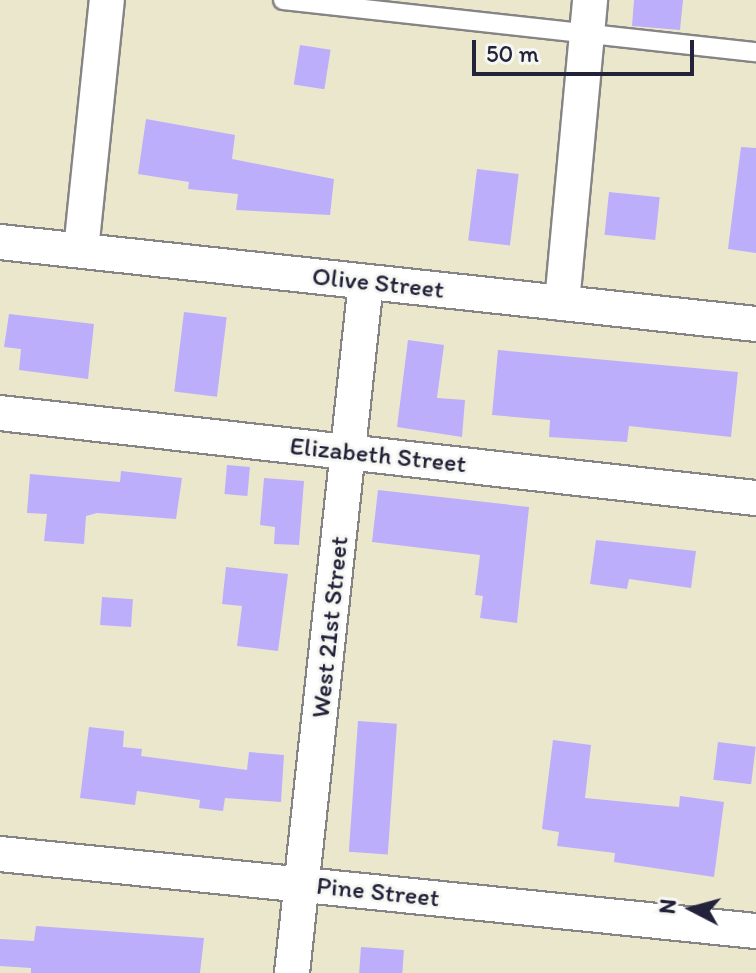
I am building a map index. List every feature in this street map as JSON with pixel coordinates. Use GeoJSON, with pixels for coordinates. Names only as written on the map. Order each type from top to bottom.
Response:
{"type":"FeatureCollection","features":[{"type":"Feature","properties":{"kind":"street"},"geometry":{"type":"LineString","coordinates":[[81,250],[107,0]]}},
{"type":"Feature","properties":{"kind":"street"},"geometry":{"type":"LineString","coordinates":[[562,303],[588,17]]}},
{"type":"Feature","properties":{"kind":"street","name":"Olive Street"},"geometry":{"type":"LineString","coordinates":[[0,242],[756,324]]}},
{"type":"Feature","properties":{"kind":"street","name":"West 21st Street"},"geometry":{"type":"LineString","coordinates":[[292,973],[366,282]]}},
{"type":"Feature","properties":{"kind":"street","name":"Elizabeth Street"},"geometry":{"type":"LineString","coordinates":[[0,413],[756,498]]}},
{"type":"Feature","properties":{"kind":"street","name":"Pine Street"},"geometry":{"type":"LineString","coordinates":[[0,854],[756,931]]}},
{"type":"Feature","properties":{"kind":"lane"},"geometry":{"type":"LineString","coordinates":[[283,0],[588,17],[756,52]]}},
{"type":"Feature","properties":{"kind":"building"},"geometry":{"type":"Polygon","coordinates":[[[634,0],[683,0],[680,30],[632,26],[634,0]]]}},
{"type":"Feature","properties":{"kind":"building"},"geometry":{"type":"Polygon","coordinates":[[[300,45],[331,50],[324,89],[294,85],[300,45]]]}},
{"type":"Feature","properties":{"kind":"building"},"geometry":{"type":"Polygon","coordinates":[[[146,119],[235,135],[232,159],[334,179],[330,215],[236,210],[238,194],[188,189],[189,182],[138,174],[146,119]]]}},
{"type":"Feature","properties":{"kind":"building"},"geometry":{"type":"Polygon","coordinates":[[[741,147],[756,148],[756,253],[728,249],[741,147]]]}},
{"type":"Feature","properties":{"kind":"building"},"geometry":{"type":"Polygon","coordinates":[[[477,169],[519,174],[510,246],[468,240],[477,169]]]}},
{"type":"Feature","properties":{"kind":"building"},"geometry":{"type":"Polygon","coordinates":[[[609,192],[660,197],[655,240],[605,235],[609,192]]]}},
{"type":"Feature","properties":{"kind":"building"},"geometry":{"type":"Polygon","coordinates":[[[184,312],[227,317],[217,397],[174,391],[184,312]]]}},
{"type":"Feature","properties":{"kind":"building"},"geometry":{"type":"Polygon","coordinates":[[[9,314],[94,324],[88,379],[19,370],[21,349],[4,347],[9,314]]]}},
{"type":"Feature","properties":{"kind":"building"},"geometry":{"type":"Polygon","coordinates":[[[408,340],[444,345],[437,398],[465,400],[462,437],[397,427],[408,340]]]}},
{"type":"Feature","properties":{"kind":"building"},"geometry":{"type":"Polygon","coordinates":[[[498,350],[738,372],[731,437],[629,426],[627,442],[549,437],[550,420],[492,415],[498,350]]]}},
{"type":"Feature","properties":{"kind":"building"},"geometry":{"type":"Polygon","coordinates":[[[227,465],[250,467],[247,496],[224,494],[227,465]]]}},
{"type":"Feature","properties":{"kind":"building"},"geometry":{"type":"Polygon","coordinates":[[[121,471],[182,478],[176,519],[97,513],[86,516],[84,544],[44,541],[47,514],[27,513],[30,474],[120,482],[121,471]]]}},
{"type":"Feature","properties":{"kind":"building"},"geometry":{"type":"Polygon","coordinates":[[[264,478],[304,481],[299,545],[274,544],[275,527],[260,525],[264,478]]]}},
{"type":"Feature","properties":{"kind":"building"},"geometry":{"type":"Polygon","coordinates":[[[378,490],[529,507],[517,623],[480,618],[483,596],[475,595],[480,555],[372,542],[378,490]]]}},
{"type":"Feature","properties":{"kind":"building"},"geometry":{"type":"Polygon","coordinates":[[[596,540],[696,551],[691,588],[629,579],[627,589],[590,584],[596,540]]]}},
{"type":"Feature","properties":{"kind":"building"},"geometry":{"type":"Polygon","coordinates":[[[226,567],[288,574],[278,651],[237,646],[242,606],[222,604],[226,567]]]}},
{"type":"Feature","properties":{"kind":"building"},"geometry":{"type":"Polygon","coordinates":[[[102,597],[133,599],[131,627],[100,625],[102,597]]]}},
{"type":"Feature","properties":{"kind":"building"},"geometry":{"type":"Polygon","coordinates":[[[358,721],[397,724],[388,854],[349,852],[358,721]]]}},
{"type":"Feature","properties":{"kind":"building"},"geometry":{"type":"Polygon","coordinates":[[[89,727],[124,731],[123,747],[142,749],[141,756],[247,770],[249,752],[284,755],[281,802],[225,798],[223,811],[199,808],[200,800],[137,791],[135,805],[80,798],[89,727]]]}},
{"type":"Feature","properties":{"kind":"building"},"geometry":{"type":"Polygon","coordinates":[[[553,740],[591,745],[585,798],[679,807],[680,796],[724,802],[714,877],[614,862],[615,853],[557,846],[559,832],[542,829],[553,740]]]}},
{"type":"Feature","properties":{"kind":"building"},"geometry":{"type":"Polygon","coordinates":[[[718,742],[756,747],[751,784],[713,780],[718,742]]]}},
{"type":"Feature","properties":{"kind":"building"},"geometry":{"type":"Polygon","coordinates":[[[36,926],[204,938],[200,973],[31,973],[31,968],[0,966],[0,939],[34,941],[36,926]]]}},
{"type":"Feature","properties":{"kind":"building"},"geometry":{"type":"Polygon","coordinates":[[[361,947],[404,950],[402,973],[359,973],[361,947]]]}}]}
